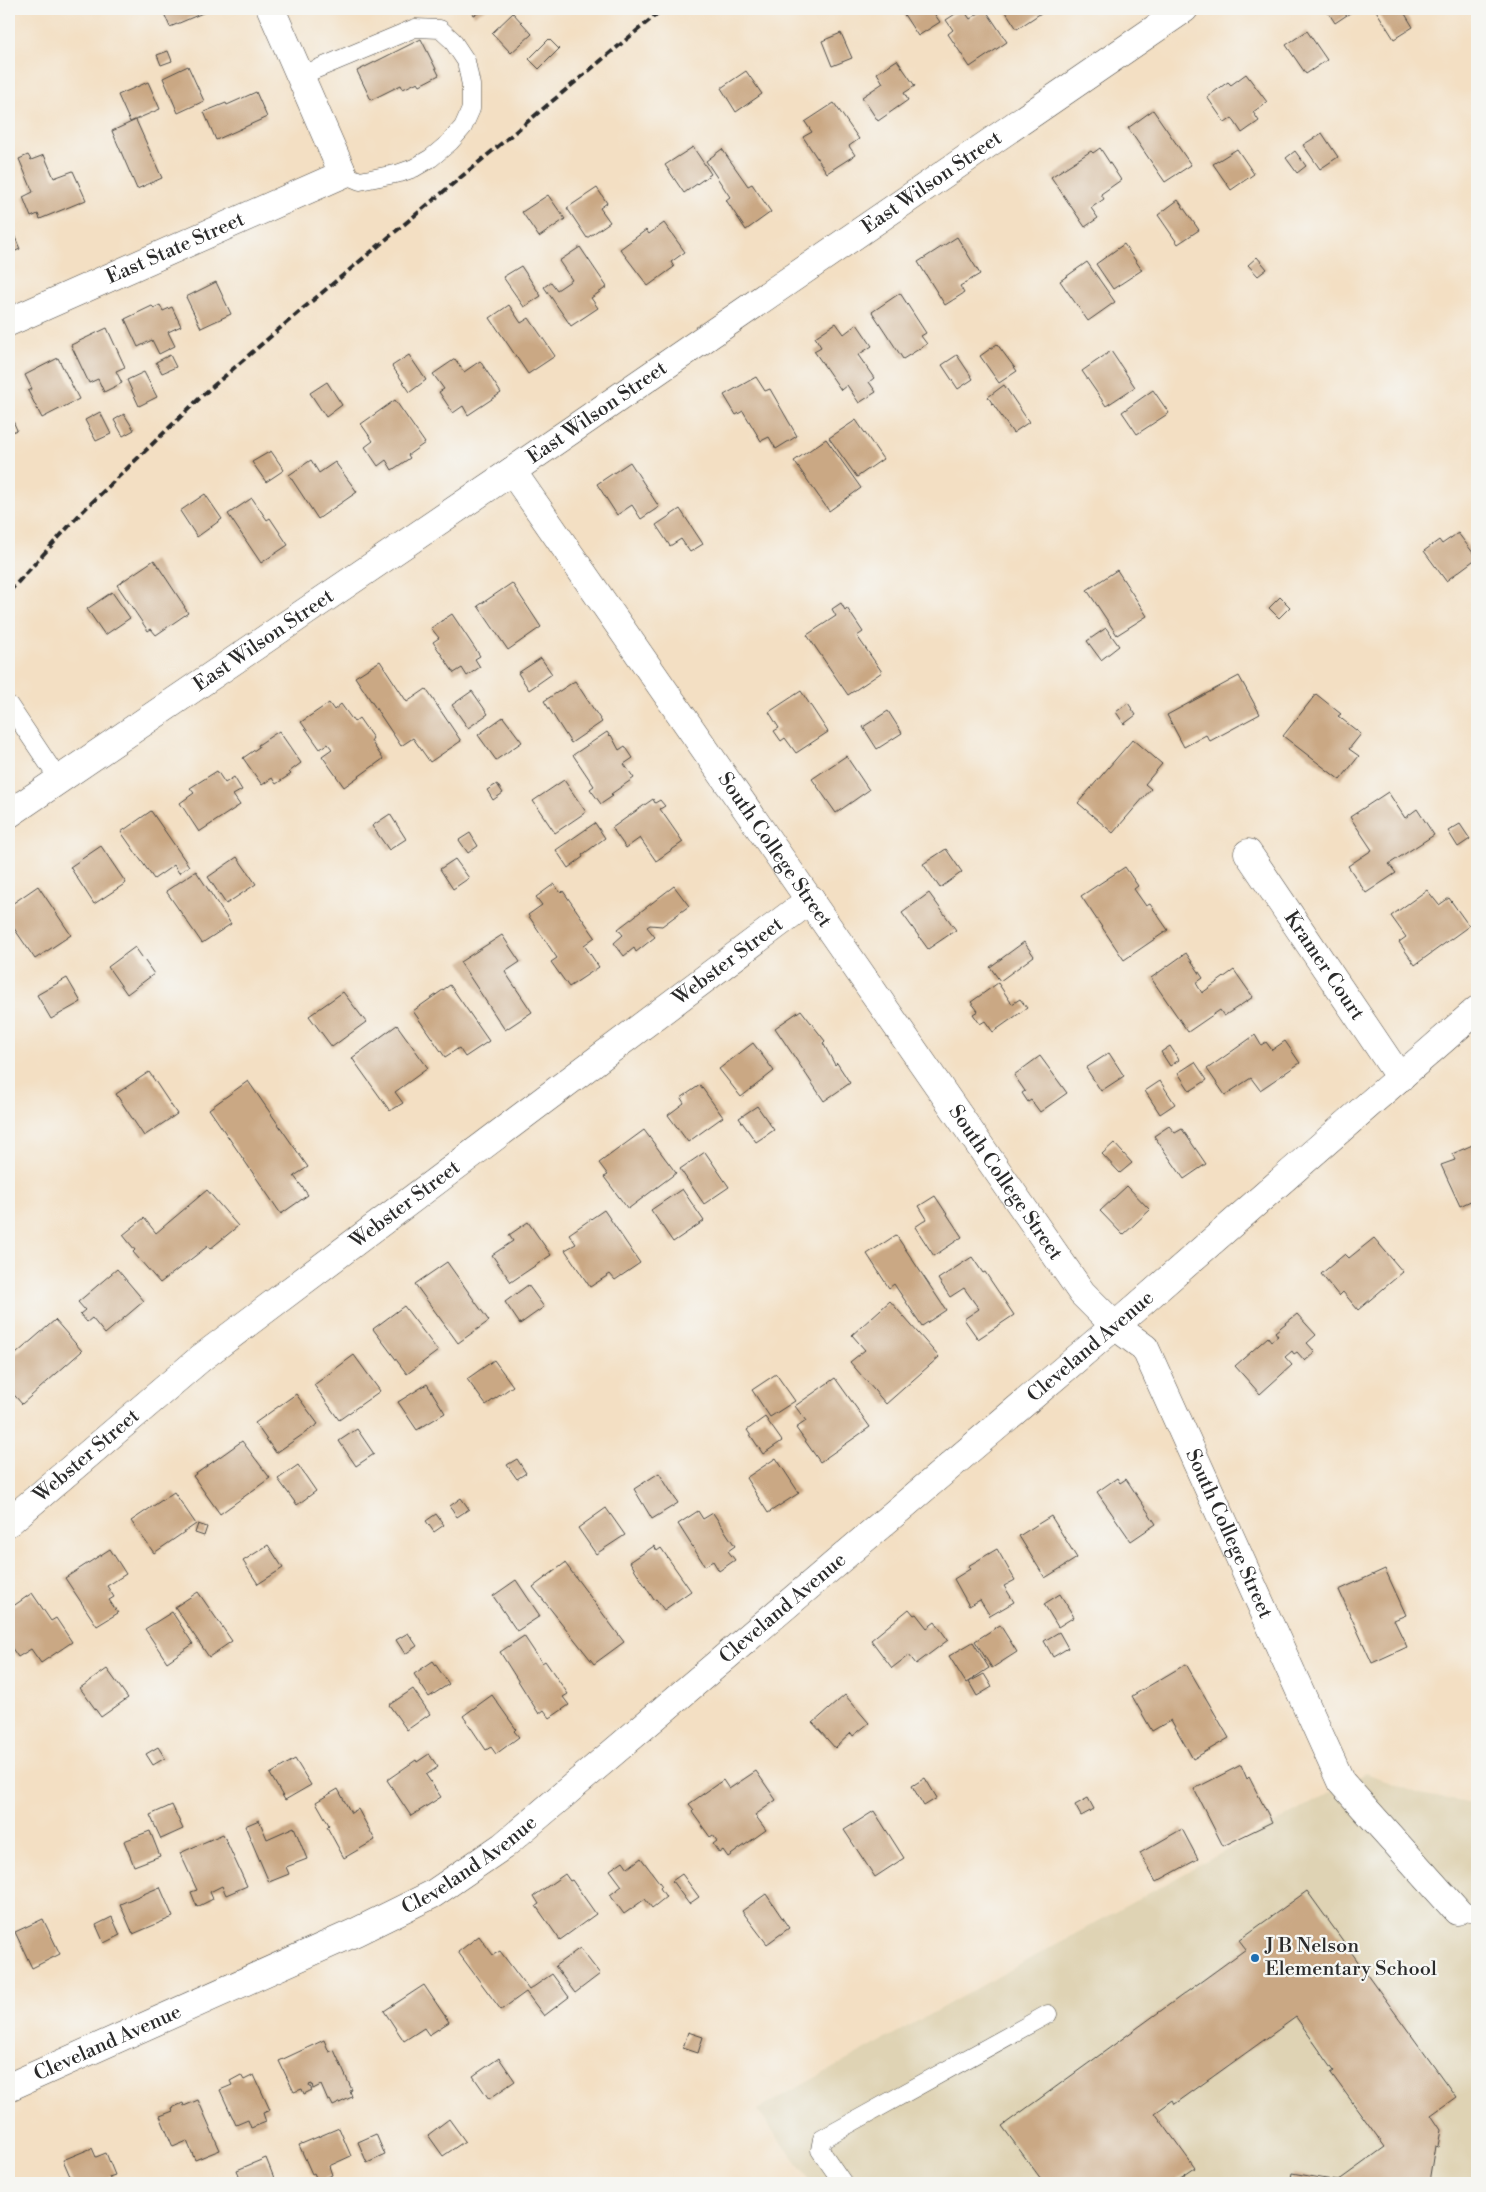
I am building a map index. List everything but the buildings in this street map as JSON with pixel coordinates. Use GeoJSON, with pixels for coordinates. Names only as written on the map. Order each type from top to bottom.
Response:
{"type":"FeatureCollection","features":[{"type":"Feature","properties":{"kind":"street"},"geometry":{"type":"LineString","coordinates":[[271,9],[343,174]]}},
{"type":"Feature","properties":{"kind":"street","name":"East Wilson Street"},"geometry":{"type":"LineString","coordinates":[[9,814],[512,472],[1184,9]]}},
{"type":"Feature","properties":{"kind":"street","name":"East State Street"},"geometry":{"type":"LineString","coordinates":[[9,322],[343,174]]}},
{"type":"Feature","properties":{"kind":"street","name":"South College Street"},"geometry":{"type":"LineString","coordinates":[[512,472],[811,899],[1082,1293],[1115,1326],[1145,1348],[1341,1782],[1467,1912]]}},
{"type":"Feature","properties":{"kind":"street","name":"Kramer Court"},"geometry":{"type":"LineString","coordinates":[[1248,853],[1400,1078]]}},
{"type":"Feature","properties":{"kind":"street","name":"Webster Street"},"geometry":{"type":"LineString","coordinates":[[9,1522],[200,1358],[811,899]]}},
{"type":"Feature","properties":{"kind":"street","name":"Cleveland Avenue"},"geometry":{"type":"LineString","coordinates":[[9,2087],[356,1932],[433,1894],[503,1846],[1115,1326],[1477,1010]]}},
{"type":"Feature","properties":{"kind":"lane"},"geometry":{"type":"LineString","coordinates":[[300,76],[415,28],[440,29],[452,40],[466,61],[471,85],[471,109],[463,128],[450,142],[431,158],[400,173],[360,180],[343,174]]}},
{"type":"Feature","properties":{"kind":"lane"},"geometry":{"type":"LineString","coordinates":[[9,704],[59,780]]}},
{"type":"Feature","properties":{"kind":"lane"},"geometry":{"type":"LineString","coordinates":[[842,2183],[820,2150],[822,2138],[1048,2014]]}},
{"type":"Feature","properties":{"kind":"shaded area","name":"J B Nelson Elementary School"},"geometry":{"type":"Polygon","coordinates":[[[1366,1773],[1420,1794],[1477,1805],[1477,2183],[812,2183],[757,2110],[1366,1773]]]}},
{"type":"Feature","properties":{"kind":"railway"},"geometry":{"type":"LineString","coordinates":[[9,592],[80,514],[204,394],[300,311],[663,9]]}},
{"type":"Feature","properties":{"kind":"place","name":"J B Nelson Elementary School"},"geometry":{"type":"Point","coordinates":[1255,1958]}}]}
